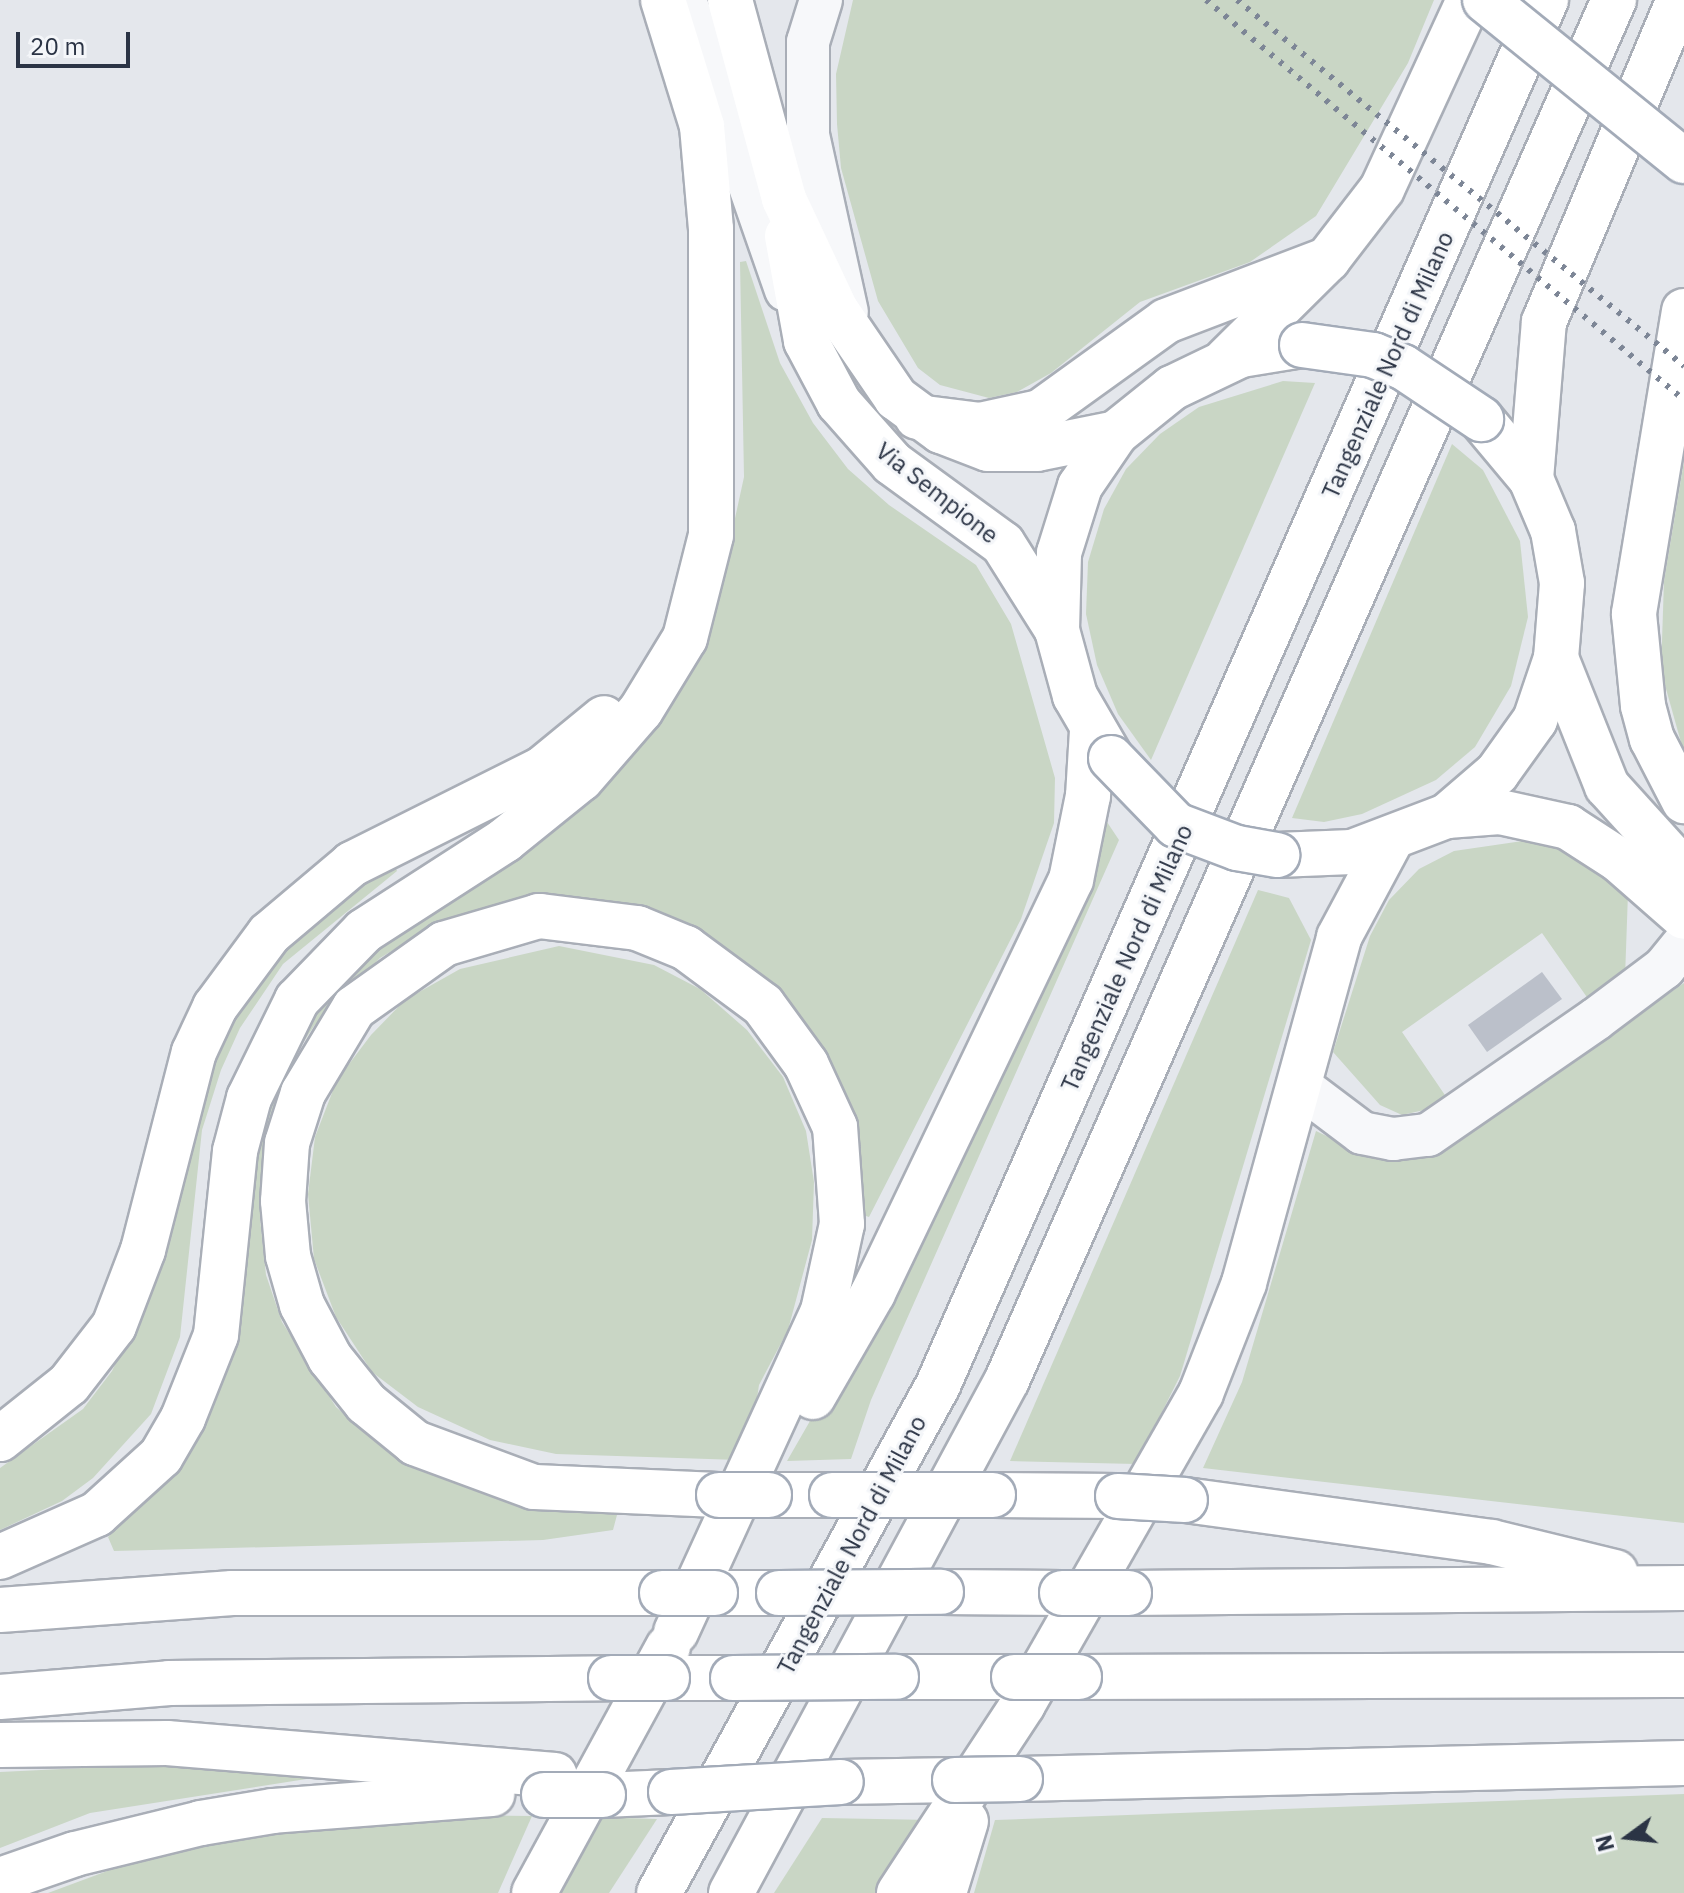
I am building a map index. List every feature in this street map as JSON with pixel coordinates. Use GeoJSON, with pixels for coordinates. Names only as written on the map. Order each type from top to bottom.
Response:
{"type":"FeatureCollection","features":[{"type":"Feature","properties":{"kind":"main road"},"geometry":{"type":"LineString","coordinates":[[634,0],[665,77],[689,167],[709,325]]}},
{"type":"Feature","properties":{"kind":"main road"},"geometry":{"type":"LineString","coordinates":[[0,1557],[97,1514],[161,1456],[183,1418],[216,1335],[235,1151],[249,1098],[297,1000],[364,931],[505,840],[581,779],[668,669],[698,603],[708,563],[712,433],[705,150],[663,0]]}},
{"type":"Feature","properties":{"kind":"main road","name":"Via Sempione"},"geometry":{"type":"LineString","coordinates":[[730,0],[784,199],[789,269],[806,341],[839,403],[874,447],[1003,544],[1057,630]]}},
{"type":"Feature","properties":{"kind":"main road"},"geometry":{"type":"LineString","coordinates":[[1226,360],[1328,259],[1382,189],[1469,0]]}},
{"type":"Feature","properties":{"kind":"main road"},"geometry":{"type":"LineString","coordinates":[[1485,0],[1684,161]]}},
{"type":"Feature","properties":{"kind":"main road","name":"Tangenziale Nord di Milano"},"geometry":{"type":"LineString","coordinates":[[659,1893],[938,1385],[1546,0]]}},
{"type":"Feature","properties":{"kind":"main road"},"geometry":{"type":"LineString","coordinates":[[731,1893],[1007,1380],[1614,0]]}},
{"type":"Feature","properties":{"kind":"main road"},"geometry":{"type":"LineString","coordinates":[[1057,630],[1075,696],[1101,744],[1176,825],[1237,848],[1312,857],[1390,842],[1447,816],[1517,749],[1556,658],[1562,583],[1553,531],[1531,479],[1544,322],[1679,0]]}},
{"type":"Feature","properties":{"kind":"main road","name":"Via Sempione"},"geometry":{"type":"LineString","coordinates":[[784,199],[869,366],[917,417],[988,449],[1037,449],[1116,433]]}},
{"type":"Feature","properties":{"kind":"main road"},"geometry":{"type":"LineString","coordinates":[[917,417],[980,425],[1040,412],[1166,321],[1328,259]]}},
{"type":"Feature","properties":{"kind":"main road"},"geometry":{"type":"LineString","coordinates":[[1684,311],[1634,614],[1646,717],[1684,801]]}},
{"type":"Feature","properties":{"kind":"main road","name":"Via Sempione"},"geometry":{"type":"LineString","coordinates":[[1057,630],[1055,586],[1068,519],[1080,486],[1116,433],[1172,388],[1226,360],[1302,345],[1373,355],[1403,367],[1481,419],[1531,479]]}},
{"type":"Feature","properties":{"kind":"main road"},"geometry":{"type":"LineString","coordinates":[[0,1439],[69,1384],[114,1326],[143,1250],[194,1052],[215,1007],[269,934],[352,864],[542,769],[592,731],[630,687],[681,582],[699,523],[712,433]]}},
{"type":"Feature","properties":{"kind":"main road"},"geometry":{"type":"LineString","coordinates":[[1556,658],[1607,786],[1684,871]]}},
{"type":"Feature","properties":{"kind":"main road"},"geometry":{"type":"LineString","coordinates":[[669,1612],[873,1293],[1071,880],[1101,744]]}},
{"type":"Feature","properties":{"kind":"main road"},"geometry":{"type":"LineString","coordinates":[[1447,816],[1500,812],[1568,827],[1619,860],[1684,917]]}},
{"type":"Feature","properties":{"kind":"main road"},"geometry":{"type":"LineString","coordinates":[[899,1893],[1201,1393],[1244,1283],[1301,1087],[1339,937],[1390,842]]}},
{"type":"Feature","properties":{"kind":"main road"},"geometry":{"type":"LineString","coordinates":[[534,1893],[669,1612],[823,1311],[842,1224],[835,1127],[806,1064],[772,1014],[735,978],[686,948],[637,928],[539,916],[444,944],[354,1008],[303,1093],[287,1143],[283,1201],[288,1256],[302,1305],[339,1369],[415,1443],[534,1487],[719,1495],[769,1495],[832,1495],[993,1495],[1118,1496],[1185,1500],[1492,1542],[1682,1588]]}},
{"type":"Feature","properties":{"kind":"main road"},"geometry":{"type":"LineString","coordinates":[[0,1610],[232,1593],[669,1612],[715,1593],[1682,1588]]}},
{"type":"Feature","properties":{"kind":"main road"},"geometry":{"type":"LineString","coordinates":[[0,1697],[169,1683],[896,1677],[1019,1690],[1079,1677],[1684,1675]]}},
{"type":"Feature","properties":{"kind":"main road"},"geometry":{"type":"LineString","coordinates":[[944,1893],[970,1811],[1019,1690]]}},
{"type":"Feature","properties":{"kind":"main road"},"geometry":{"type":"LineString","coordinates":[[0,1745],[167,1743],[550,1785],[608,1786],[1624,1767],[1684,1763]]}},
{"type":"Feature","properties":{"kind":"main road"},"geometry":{"type":"LineString","coordinates":[[1624,1767],[1684,1770]]}},
{"type":"Feature","properties":{"kind":"main road"},"geometry":{"type":"LineString","coordinates":[[0,1880],[75,1854],[273,1811],[550,1785]]}},
{"type":"Feature","properties":{"kind":"street"},"geometry":{"type":"LineString","coordinates":[[685,0],[756,213],[806,341]]}},
{"type":"Feature","properties":{"kind":"street"},"geometry":{"type":"LineString","coordinates":[[821,0],[808,42],[808,135],[851,333]]}},
{"type":"Feature","properties":{"kind":"street"},"geometry":{"type":"LineString","coordinates":[[1301,1087],[1362,1133],[1393,1139],[1428,1135],[1596,1019],[1664,968],[1684,943]]}},
{"type":"Feature","properties":{"kind":"green space"},"geometry":{"type":"Polygon","coordinates":[[[853,0],[1434,0],[1408,63],[1316,216],[1250,262],[1140,302],[1051,373],[1017,392],[989,398],[940,385],[918,368],[878,301],[841,168],[837,124],[836,74],[853,0]]]}},
{"type":"Feature","properties":{"kind":"green space"},"geometry":{"type":"Polygon","coordinates":[[[746,261],[780,363],[813,423],[848,469],[889,505],[976,565],[1011,624],[1055,778],[1054,823],[1021,919],[869,1217],[860,1214],[862,1182],[852,1114],[810,1033],[781,995],[640,910],[559,896],[518,900],[433,926],[380,958],[314,1026],[290,1063],[273,1111],[260,1218],[266,1275],[282,1322],[336,1407],[369,1436],[467,1488],[517,1504],[617,1515],[613,1530],[543,1540],[114,1551],[108,1537],[163,1481],[237,1279],[265,1099],[317,1003],[689,666],[715,610],[744,477],[740,262],[746,261]]]}},
{"type":"Feature","properties":{"kind":"green space"},"geometry":{"type":"Polygon","coordinates":[[[1283,381],[1315,383],[1151,760],[1118,714],[1097,665],[1086,614],[1088,562],[1104,509],[1126,469],[1160,434],[1199,407],[1283,381]]]}},
{"type":"Feature","properties":{"kind":"green space"},"geometry":{"type":"Polygon","coordinates":[[[1452,444],[1483,470],[1520,541],[1528,617],[1511,686],[1475,747],[1436,780],[1362,814],[1324,822],[1292,818],[1452,444]]]}},
{"type":"Feature","properties":{"kind":"green space"},"geometry":{"type":"Polygon","coordinates":[[[1684,461],[1684,753],[1661,671],[1664,581],[1684,461]]]}},
{"type":"Feature","properties":{"kind":"green space"},"geometry":{"type":"Polygon","coordinates":[[[1103,816],[1119,840],[871,1400],[851,1459],[787,1461],[917,1235],[1103,816]]]}},
{"type":"Feature","properties":{"kind":"green space"},"geometry":{"type":"Polygon","coordinates":[[[1536,839],[1571,851],[1628,893],[1625,978],[1591,1003],[1542,933],[1402,1032],[1451,1104],[1402,1115],[1380,1105],[1333,1052],[1370,936],[1389,900],[1419,869],[1454,851],[1536,839]]]}},
{"type":"Feature","properties":{"kind":"green space"},"geometry":{"type":"Polygon","coordinates":[[[393,861],[397,871],[283,964],[240,1028],[221,1070],[202,1130],[180,1337],[151,1414],[93,1478],[62,1501],[0,1530],[0,1468],[83,1409],[112,1371],[141,1310],[187,1128],[229,1023],[273,960],[316,917],[393,861]]]}},
{"type":"Feature","properties":{"kind":"green space"},"geometry":{"type":"Polygon","coordinates":[[[1258,890],[1289,898],[1311,940],[1180,1376],[1136,1464],[1010,1461],[1258,890]]]}},
{"type":"Feature","properties":{"kind":"green space"},"geometry":{"type":"Polygon","coordinates":[[[559,946],[654,965],[700,989],[747,1030],[783,1077],[806,1131],[814,1182],[812,1240],[788,1330],[759,1385],[752,1431],[739,1460],[556,1454],[490,1440],[418,1407],[372,1372],[336,1317],[314,1259],[308,1194],[315,1137],[337,1080],[371,1035],[405,1000],[460,969],[559,946]]]}},
{"type":"Feature","properties":{"kind":"green space"},"geometry":{"type":"Polygon","coordinates":[[[1684,983],[1684,1523],[1203,1468],[1242,1382],[1316,1131],[1358,1151],[1388,1153],[1467,1134],[1684,983]]]}},
{"type":"Feature","properties":{"kind":"green space"},"geometry":{"type":"Polygon","coordinates":[[[187,1763],[319,1777],[90,1813],[0,1848],[0,1772],[187,1763]]]}},
{"type":"Feature","properties":{"kind":"green space"},"geometry":{"type":"Polygon","coordinates":[[[1684,1794],[1684,1893],[974,1893],[995,1820],[1684,1794]]]}},
{"type":"Feature","properties":{"kind":"green space"},"geometry":{"type":"Polygon","coordinates":[[[462,1815],[532,1816],[498,1893],[48,1893],[145,1857],[256,1833],[462,1815]]]}},
{"type":"Feature","properties":{"kind":"green space"},"geometry":{"type":"Polygon","coordinates":[[[591,1817],[657,1819],[609,1893],[552,1893],[591,1817]]]}},
{"type":"Feature","properties":{"kind":"green space"},"geometry":{"type":"Polygon","coordinates":[[[822,1818],[932,1820],[877,1893],[774,1893],[822,1818]]]}},
{"type":"Feature","properties":{"kind":"building"},"geometry":{"type":"Polygon","coordinates":[[[1542,972],[1562,999],[1487,1052],[1468,1025],[1542,972]]]}},
{"type":"Feature","properties":{"kind":"railway"},"geometry":{"type":"LineString","coordinates":[[1206,0],[1684,400]]}},
{"type":"Feature","properties":{"kind":"railway"},"geometry":{"type":"LineString","coordinates":[[1237,0],[1684,366]]}}]}
